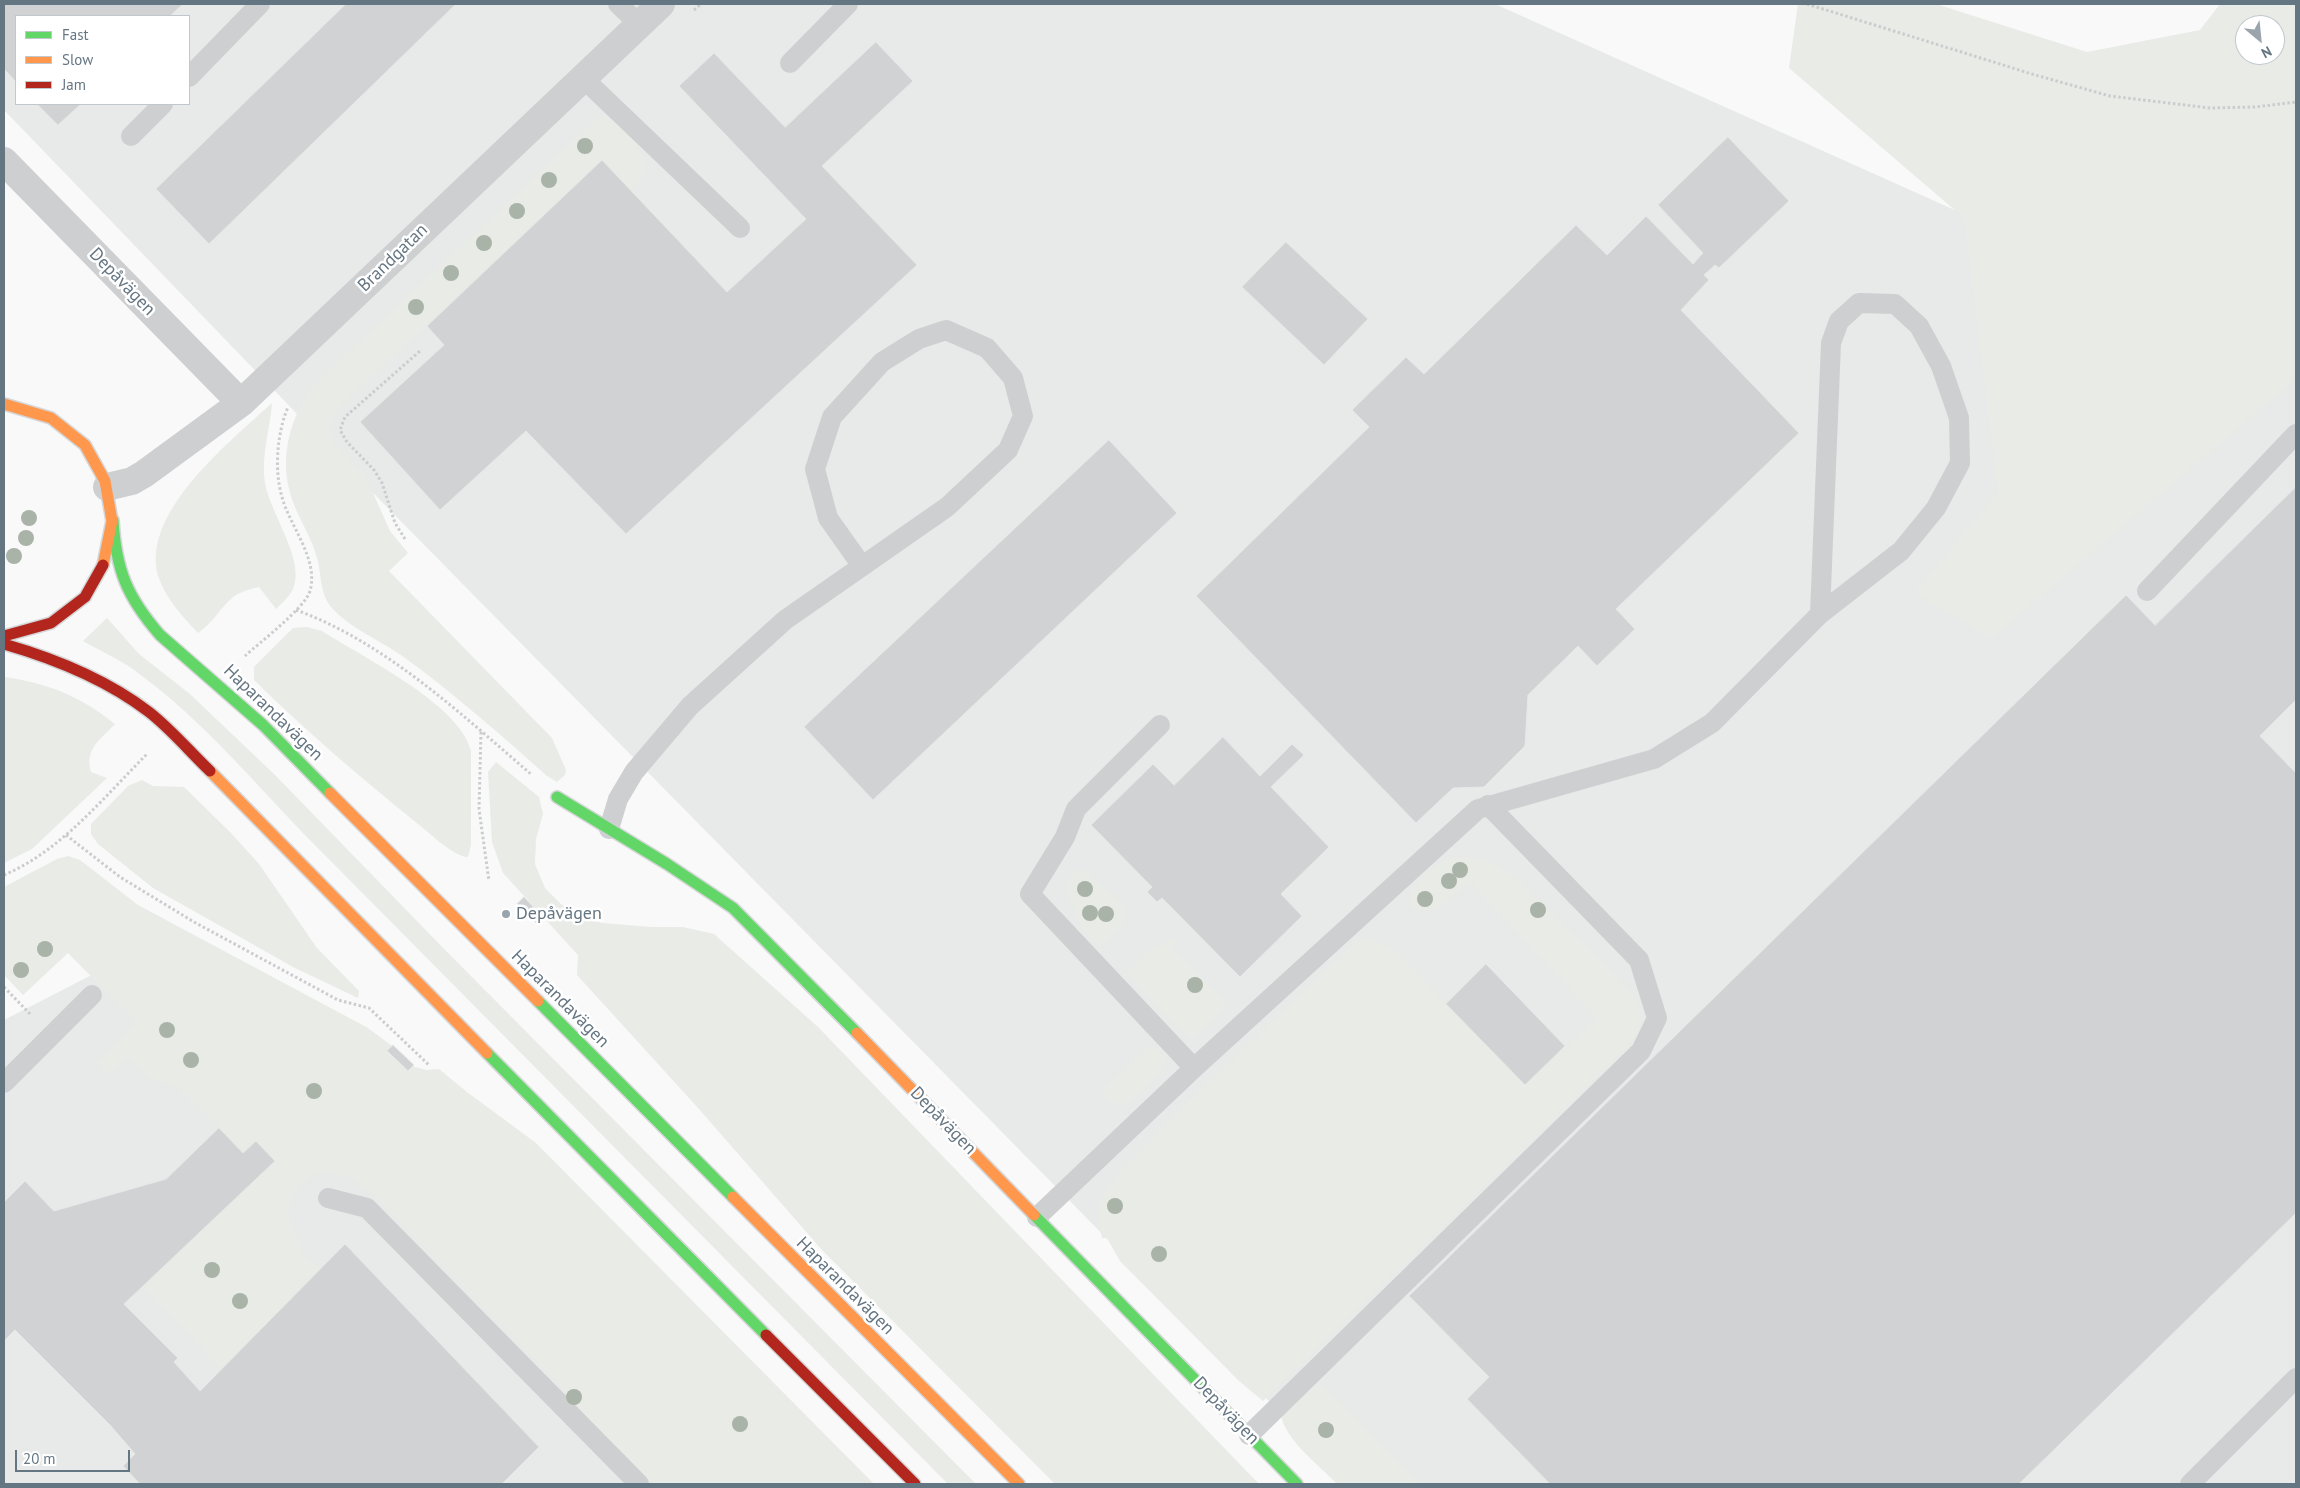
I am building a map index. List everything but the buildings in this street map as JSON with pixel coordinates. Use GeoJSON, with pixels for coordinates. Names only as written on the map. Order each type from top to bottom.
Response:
{"type":"FeatureCollection","features":[{"type":"Feature","properties":{"kind":"main road"},"geometry":{"type":"LineString","coordinates":[[4,395],[47,416],[70,430],[86,446],[103,474],[108,487],[113,520],[109,547],[103,568],[79,604],[52,624],[21,635],[4,636]]}},
{"type":"Feature","properties":{"kind":"main road"},"geometry":{"type":"LineString","coordinates":[[4,404],[34,410],[47,416]]}},
{"type":"Feature","properties":{"kind":"main road","name":"Haparandavägen"},"geometry":{"type":"LineString","coordinates":[[113,520],[115,549],[128,592],[145,618],[160,635],[263,725],[1019,1484]]}},
{"type":"Feature","properties":{"kind":"main road"},"geometry":{"type":"LineString","coordinates":[[4,644],[42,655],[95,676],[151,714],[213,774],[670,1239],[915,1484]]}},
{"type":"Feature","properties":{"kind":"main road","name":"Depåvägen"},"geometry":{"type":"LineString","coordinates":[[557,797],[668,864],[733,908],[1297,1484]]}},
{"type":"Feature","properties":{"kind":"street","name":"Brandgatan"},"geometry":{"type":"LineString","coordinates":[[108,487],[132,481],[144,474],[241,403],[661,4]]}},
{"type":"Feature","properties":{"kind":"street","name":"Depåvägen"},"geometry":{"type":"LineString","coordinates":[[4,161],[241,403]]}},
{"type":"Feature","properties":{"kind":"lane"},"geometry":{"type":"LineString","coordinates":[[190,76],[260,4]]}},
{"type":"Feature","properties":{"kind":"lane"},"geometry":{"type":"LineString","coordinates":[[618,4],[639,24]]}},
{"type":"Feature","properties":{"kind":"lane"},"geometry":{"type":"LineString","coordinates":[[790,63],[848,4]]}},
{"type":"Feature","properties":{"kind":"lane"},"geometry":{"type":"LineString","coordinates":[[583,78],[740,228]]}},
{"type":"Feature","properties":{"kind":"lane"},"geometry":{"type":"LineString","coordinates":[[131,136],[162,105]]}},
{"type":"Feature","properties":{"kind":"lane"},"geometry":{"type":"LineString","coordinates":[[1037,1217],[1194,1068],[1478,809],[1654,759],[1712,723],[1820,614],[1901,551],[1936,508],[1960,464],[1958,418],[1941,366],[1920,326],[1895,304],[1859,303],[1839,321],[1831,343],[1820,614]]}},
{"type":"Feature","properties":{"kind":"lane"},"geometry":{"type":"LineString","coordinates":[[609,829],[618,799],[634,772],[690,706],[784,620],[862,566],[947,507],[1008,450],[1023,416],[1013,378],[987,348],[946,330],[919,339],[882,362],[832,416],[815,470],[828,518],[862,566]]}},
{"type":"Feature","properties":{"kind":"lane"},"geometry":{"type":"LineString","coordinates":[[2147,591],[2296,434]]}},
{"type":"Feature","properties":{"kind":"lane"},"geometry":{"type":"LineString","coordinates":[[1160,725],[1076,809],[1065,837],[1030,894],[1194,1068]]}},
{"type":"Feature","properties":{"kind":"lane"},"geometry":{"type":"LineString","coordinates":[[1249,1436],[1641,1050],[1657,1018],[1639,960],[1488,805]]}},
{"type":"Feature","properties":{"kind":"lane"},"geometry":{"type":"LineString","coordinates":[[4,1083],[92,994]]}},
{"type":"Feature","properties":{"kind":"lane"},"geometry":{"type":"LineString","coordinates":[[328,1198],[367,1208],[639,1484]]}},
{"type":"Feature","properties":{"kind":"lane"},"geometry":{"type":"LineString","coordinates":[[2190,1484],[2296,1378]]}},
{"type":"Feature","properties":{"kind":"path"},"geometry":{"type":"LineString","coordinates":[[1807,4],[2032,74],[2110,96],[2210,108],[2255,107],[2296,102]]}},
{"type":"Feature","properties":{"kind":"path"},"geometry":{"type":"LineString","coordinates":[[405,538],[395,523],[382,484],[374,470],[347,442],[340,430],[345,417],[420,351]]}},
{"type":"Feature","properties":{"kind":"path"},"geometry":{"type":"LineString","coordinates":[[245,656],[296,610],[310,593],[312,577],[309,564],[282,498],[278,475],[279,450],[285,415],[290,402]]}},
{"type":"Feature","properties":{"kind":"path"},"geometry":{"type":"LineString","coordinates":[[296,610],[316,617],[399,666],[440,696],[557,797]]}},
{"type":"Feature","properties":{"kind":"path"},"geometry":{"type":"LineString","coordinates":[[480,731],[479,809],[489,881]]}},
{"type":"Feature","properties":{"kind":"path"},"geometry":{"type":"LineString","coordinates":[[4,875],[37,859],[66,834],[150,752]]}},
{"type":"Feature","properties":{"kind":"path"},"geometry":{"type":"LineString","coordinates":[[66,834],[120,877],[194,922],[338,1000],[369,1008],[430,1066]]}},
{"type":"Feature","properties":{"kind":"path"},"geometry":{"type":"LineString","coordinates":[[4,987],[50,1036]]}},
{"type":"Feature","properties":{"kind":"shaded area"},"geometry":{"type":"Polygon","coordinates":[[[4,4],[1495,4],[2158,301],[2296,180],[2296,1484],[1359,1484],[1243,1377],[380,500],[4,110],[4,4]]]}},
{"type":"Feature","properties":{"kind":"shaded area"},"geometry":{"type":"Polygon","coordinates":[[[1798,4],[1936,4],[2087,52],[2200,30],[2220,4],[2296,4],[2296,379],[1992,638],[1914,593],[1998,492],[1964,218],[1789,68],[1798,4]]]}},
{"type":"Feature","properties":{"kind":"shaded area"},"geometry":{"type":"Polygon","coordinates":[[[605,116],[622,127],[638,147],[645,160],[646,174],[631,191],[602,160],[341,406],[330,423],[329,432],[334,442],[365,475],[390,531],[408,553],[389,571],[552,738],[566,770],[565,775],[557,782],[547,776],[476,714],[420,669],[347,622],[332,608],[323,590],[315,551],[293,502],[288,486],[286,454],[293,423],[317,381],[597,118],[605,116]]]}},
{"type":"Feature","properties":{"kind":"shaded area"},"geometry":{"type":"Polygon","coordinates":[[[272,403],[264,462],[265,483],[295,565],[296,578],[293,589],[276,609],[259,587],[241,592],[227,602],[208,625],[198,633],[181,615],[160,581],[156,556],[161,531],[174,506],[191,482],[212,459],[272,403]]]}},
{"type":"Feature","properties":{"kind":"shaded area"},"geometry":{"type":"Polygon","coordinates":[[[107,618],[139,654],[190,694],[275,775],[449,954],[976,1484],[948,1484],[301,831],[198,724],[154,685],[130,667],[83,641],[107,618]]]}},
{"type":"Feature","properties":{"kind":"shaded area"},"geometry":{"type":"Polygon","coordinates":[[[307,627],[322,631],[407,683],[430,699],[449,716],[463,733],[471,751],[471,845],[468,857],[456,853],[442,844],[314,736],[254,680],[254,667],[293,628],[307,627]]]}},
{"type":"Feature","properties":{"kind":"shaded area"},"geometry":{"type":"Polygon","coordinates":[[[4,677],[35,683],[63,692],[102,714],[115,724],[95,745],[90,757],[91,772],[107,778],[32,849],[4,863],[4,677]]]}},
{"type":"Feature","properties":{"kind":"shaded area"},"geometry":{"type":"Polygon","coordinates":[[[496,762],[539,797],[543,814],[536,839],[535,864],[545,888],[561,904],[579,918],[603,923],[651,927],[683,927],[714,934],[818,1027],[1259,1484],[1055,1484],[822,1250],[699,1109],[577,975],[578,955],[503,873],[492,842],[488,772],[496,762]]]}},
{"type":"Feature","properties":{"kind":"shaded area"},"geometry":{"type":"Polygon","coordinates":[[[142,780],[153,786],[184,787],[230,832],[259,864],[317,948],[359,991],[358,998],[293,967],[153,888],[98,844],[91,834],[91,824],[128,786],[142,780]]]}},
{"type":"Feature","properties":{"kind":"shaded area"},"geometry":{"type":"Polygon","coordinates":[[[68,856],[80,860],[138,905],[368,1028],[392,1046],[387,1052],[408,1071],[412,1066],[426,1070],[439,1069],[536,1143],[874,1484],[652,1484],[584,1415],[554,1380],[369,1191],[350,1179],[331,1173],[312,1176],[304,1182],[293,1197],[288,1210],[290,1222],[302,1250],[321,1270],[221,1370],[143,1286],[275,1161],[243,1153],[204,1112],[176,1087],[150,1080],[127,1058],[109,1076],[95,1063],[136,1022],[68,953],[23,995],[4,975],[4,887],[57,859],[68,856]]]}},
{"type":"Feature","properties":{"kind":"shaded area"},"geometry":{"type":"Polygon","coordinates":[[[1453,857],[1471,857],[1497,864],[1521,883],[1628,988],[1640,1010],[1641,1023],[1639,1030],[1630,1045],[1263,1401],[1239,1381],[1120,1261],[1107,1238],[1102,1238],[1100,1208],[1103,1195],[1115,1176],[1189,1100],[1357,940],[1363,939],[1380,942],[1400,955],[1525,1085],[1596,1018],[1470,882],[1442,905],[1435,908],[1427,911],[1411,907],[1413,891],[1417,883],[1430,870],[1453,857]]]}},
{"type":"Feature","properties":{"kind":"shaded area"},"geometry":{"type":"Polygon","coordinates":[[[1082,870],[1121,901],[1127,910],[1123,924],[1100,947],[1082,929],[1065,890],[1068,879],[1074,871],[1082,870]]]}},
{"type":"Feature","properties":{"kind":"shaded area"},"geometry":{"type":"Polygon","coordinates":[[[1174,940],[1176,944],[1172,949],[1225,1002],[1226,1009],[1194,1038],[1170,1020],[1126,972],[1149,950],[1174,940]]]}},
{"type":"Feature","properties":{"kind":"shaded area"},"geometry":{"type":"Polygon","coordinates":[[[154,943],[681,1484],[4,1484],[4,1020],[154,943]]]}},
{"type":"Feature","properties":{"kind":"shaded area"},"geometry":{"type":"Polygon","coordinates":[[[1151,1044],[1164,1055],[1166,1063],[1161,1072],[1125,1106],[1113,1104],[1104,1097],[1102,1090],[1151,1044]]]}},
{"type":"Feature","properties":{"kind":"shaded area"},"geometry":{"type":"Polygon","coordinates":[[[1314,1383],[1330,1391],[1420,1484],[1337,1484],[1296,1443],[1289,1434],[1281,1415],[1314,1383]]]}},
{"type":"Feature","properties":{"kind":"traffic: fast"},"geometry":{"type":"LineString","coordinates":[[113,520],[117,554],[125,582],[139,608],[160,635],[263,725],[330,793]]}},
{"type":"Feature","properties":{"kind":"traffic: fast"},"geometry":{"type":"LineString","coordinates":[[557,797],[667,864],[733,908],[857,1033]]}},
{"type":"Feature","properties":{"kind":"traffic: fast"},"geometry":{"type":"LineString","coordinates":[[538,1001],[733,1197]]}},
{"type":"Feature","properties":{"kind":"traffic: fast"},"geometry":{"type":"LineString","coordinates":[[487,1053],[766,1335]]}},
{"type":"Feature","properties":{"kind":"traffic: fast"},"geometry":{"type":"LineString","coordinates":[[1034,1215],[1297,1484]]}},
{"type":"Feature","properties":{"kind":"traffic: slow"},"geometry":{"type":"LineString","coordinates":[[4,404],[51,418],[85,445],[105,481],[112,521],[103,565]]}},
{"type":"Feature","properties":{"kind":"traffic: slow"},"geometry":{"type":"LineString","coordinates":[[210,771],[487,1053]]}},
{"type":"Feature","properties":{"kind":"traffic: slow"},"geometry":{"type":"LineString","coordinates":[[330,793],[538,1001]]}},
{"type":"Feature","properties":{"kind":"traffic: slow"},"geometry":{"type":"LineString","coordinates":[[857,1033],[1034,1215]]}},
{"type":"Feature","properties":{"kind":"traffic: slow"},"geometry":{"type":"LineString","coordinates":[[733,1197],[1019,1484]]}},
{"type":"Feature","properties":{"kind":"traffic: jam"},"geometry":{"type":"LineString","coordinates":[[4,636],[51,623],[85,597],[103,565]]}},
{"type":"Feature","properties":{"kind":"traffic: jam"},"geometry":{"type":"LineString","coordinates":[[4,644],[43,656],[80,671],[133,700],[157,719],[210,771]]}},
{"type":"Feature","properties":{"kind":"traffic: jam"},"geometry":{"type":"LineString","coordinates":[[766,1335],[915,1484]]}},
{"type":"Feature","properties":{"kind":"place","name":"Depåvägen"},"geometry":{"type":"Point","coordinates":[506,914]}}]}
